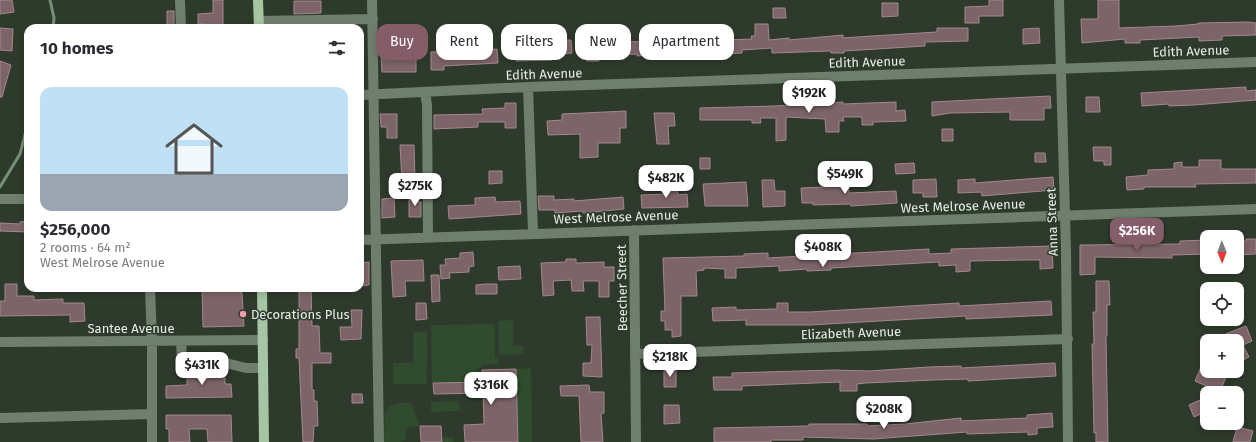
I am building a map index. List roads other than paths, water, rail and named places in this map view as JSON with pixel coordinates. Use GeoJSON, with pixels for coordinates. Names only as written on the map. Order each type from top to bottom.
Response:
{"type":"FeatureCollection","features":[{"type":"Feature","properties":{"kind":"main road"},"geometry":{"type":"LineString","coordinates":[[258,0],[259,24]]}},
{"type":"Feature","properties":{"kind":"main road"},"geometry":{"type":"LineString","coordinates":[[262,292],[264,442]]}},
{"type":"Feature","properties":{"kind":"street"},"geometry":{"type":"LineString","coordinates":[[180,0],[180,24]]}},
{"type":"Feature","properties":{"kind":"street"},"geometry":{"type":"LineString","coordinates":[[372,0],[379,442]]}},
{"type":"Feature","properties":{"kind":"street","name":"Anna Street"},"geometry":{"type":"LineString","coordinates":[[1059,0],[1068,339],[1068,442]]}},
{"type":"Feature","properties":{"kind":"street"},"geometry":{"type":"LineString","coordinates":[[259,24],[373,19]]}},
{"type":"Feature","properties":{"kind":"street","name":"Edith Avenue"},"geometry":{"type":"LineString","coordinates":[[364,95],[528,87],[1256,62]]}},
{"type":"Feature","properties":{"kind":"street"},"geometry":{"type":"LineString","coordinates":[[528,87],[533,233]]}},
{"type":"Feature","properties":{"kind":"street"},"geometry":{"type":"LineString","coordinates":[[425,92],[427,105],[428,237]]}},
{"type":"Feature","properties":{"kind":"street"},"geometry":{"type":"LineString","coordinates":[[0,199],[24,199]]}},
{"type":"Feature","properties":{"kind":"street","name":"West Melrose Avenue"},"geometry":{"type":"LineString","coordinates":[[364,240],[1256,209]]}},
{"type":"Feature","properties":{"kind":"street","name":"Beecher Street"},"geometry":{"type":"LineString","coordinates":[[634,230],[636,442]]}},
{"type":"Feature","properties":{"kind":"street"},"geometry":{"type":"LineString","coordinates":[[150,292],[152,341],[152,442]]}},
{"type":"Feature","properties":{"kind":"street","name":"Elizabeth Avenue"},"geometry":{"type":"LineString","coordinates":[[635,354],[1068,339]]}},
{"type":"Feature","properties":{"kind":"street","name":"Santee Avenue"},"geometry":{"type":"LineString","coordinates":[[0,342],[262,340]]}},
{"type":"Feature","properties":{"kind":"street"},"geometry":{"type":"LineString","coordinates":[[181,341],[182,361],[186,364],[226,363],[246,368],[263,368]]}},
{"type":"Feature","properties":{"kind":"street"},"geometry":{"type":"LineString","coordinates":[[0,418],[152,414]]}},
{"type":"Feature","properties":{"kind":"waterway"},"geometry":{"type":"LineString","coordinates":[[50,0],[54,18],[53,24]]}},
{"type":"Feature","properties":{"kind":"waterway"},"geometry":{"type":"LineString","coordinates":[[0,187],[20,154],[24,138]]}},
{"type":"Feature","properties":{"kind":"place","name":"Decorations Plus"},"geometry":{"type":"Point","coordinates":[243,314]}}]}
